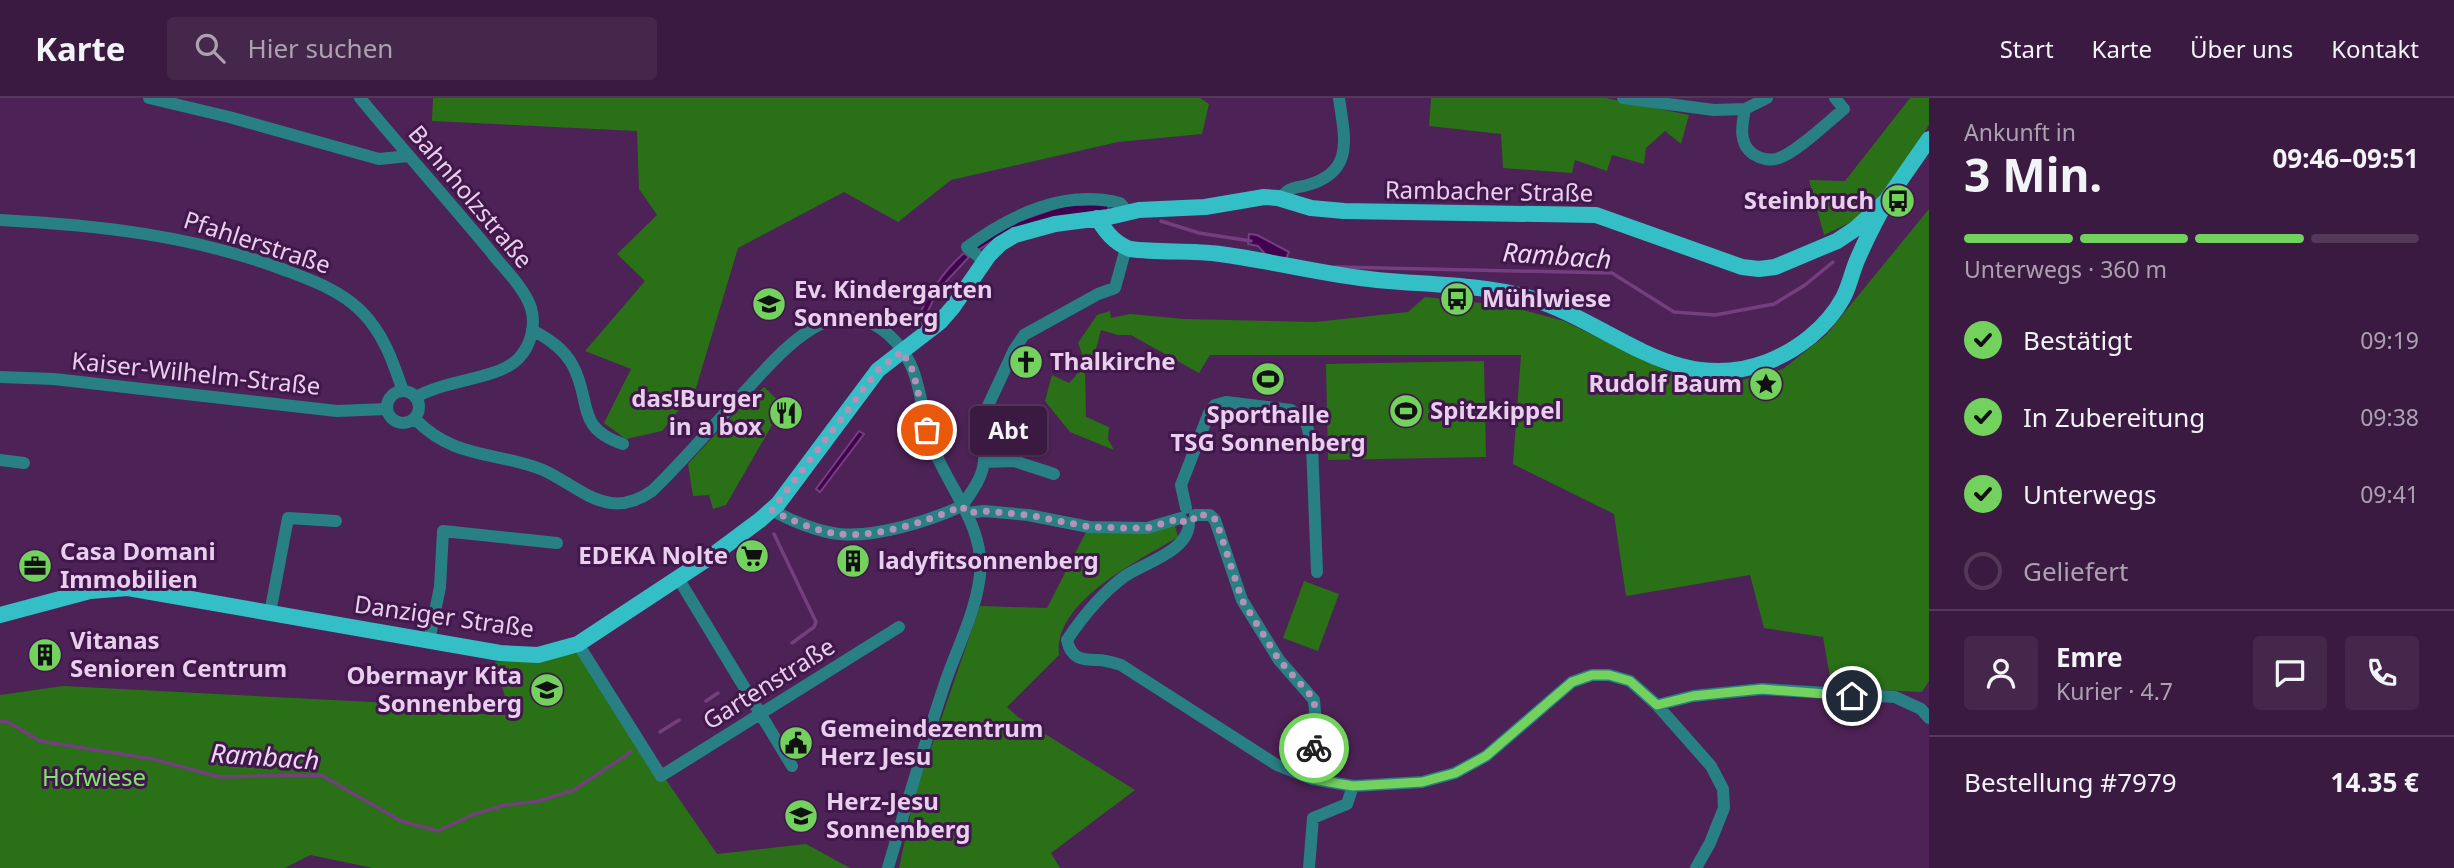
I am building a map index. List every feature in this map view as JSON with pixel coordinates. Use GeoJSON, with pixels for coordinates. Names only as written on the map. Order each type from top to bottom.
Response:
{"type":"FeatureCollection","features":[{"type":"Feature","properties":{"kind":"main road","name":"Rambacher Straße"},"geometry":{"type":"LineString","coordinates":[[984,261],[1000,244],[1023,231],[1055,223],[1144,209],[1205,207],[1264,197],[1282,199],[1311,208],[1345,211],[1595,215],[1750,269],[1775,267],[1837,241],[1869,218],[1886,201],[1929,139]]}},
{"type":"Feature","properties":{"kind":"main road"},"geometry":{"type":"LineString","coordinates":[[1097,218],[1110,237],[1126,248],[1223,254],[1323,274],[1512,294],[1563,311],[1672,365],[1704,372],[1768,362],[1795,348],[1827,321],[1843,297],[1857,259],[1886,201]]}},
{"type":"Feature","properties":{"kind":"main road"},"geometry":{"type":"LineString","coordinates":[[1837,241],[1849,247],[1857,259]]}},
{"type":"Feature","properties":{"kind":"main road","name":"Danziger Straße"},"geometry":{"type":"LineString","coordinates":[[0,615],[79,594],[117,588],[500,653],[550,653],[578,644],[678,579],[772,510],[878,370],[946,316],[984,261]]}},
{"type":"Feature","properties":{"kind":"street"},"geometry":{"type":"LineString","coordinates":[[149,98],[229,117],[379,159],[409,156]]}},
{"type":"Feature","properties":{"kind":"street","name":"Bahnholzstraße"},"geometry":{"type":"LineString","coordinates":[[360,98],[522,291],[530,305],[532,330]]}},
{"type":"Feature","properties":{"kind":"street"},"geometry":{"type":"LineString","coordinates":[[1282,199],[1287,190],[1324,179],[1333,173],[1340,163],[1344,141],[1339,98]]}},
{"type":"Feature","properties":{"kind":"street"},"geometry":{"type":"LineString","coordinates":[[1623,98],[1714,110],[1745,109],[1766,98]]}},
{"type":"Feature","properties":{"kind":"street"},"geometry":{"type":"LineString","coordinates":[[1745,109],[1741,134],[1746,146],[1755,155],[1774,159],[1787,155],[1844,109],[1835,98]]}},
{"type":"Feature","properties":{"kind":"street"},"geometry":{"type":"LineString","coordinates":[[984,261],[967,247],[1003,222],[1035,209],[1066,201],[1096,199],[1120,203],[1128,212]]}},
{"type":"Feature","properties":{"kind":"street","name":"Pfahlerstraße"},"geometry":{"type":"LineString","coordinates":[[0,220],[102,226],[168,236],[234,253],[312,281],[344,297],[370,321],[386,346],[403,391]]}},
{"type":"Feature","properties":{"kind":"street"},"geometry":{"type":"LineString","coordinates":[[964,510],[984,462],[986,410],[1014,350],[1024,335],[1098,294],[1115,288],[1126,248]]}},
{"type":"Feature","properties":{"kind":"street"},"geometry":{"type":"LineString","coordinates":[[415,419],[431,433],[466,451],[534,467],[598,500],[624,503],[639,499],[652,491],[776,357],[824,323],[839,318],[863,319],[878,326],[902,351],[913,371],[934,450],[975,530],[980,552],[979,583],[974,602],[918,762],[888,868]]}},
{"type":"Feature","properties":{"kind":"street"},"geometry":{"type":"LineString","coordinates":[[416,397],[435,387],[504,369],[523,353],[532,330],[546,337],[575,369],[589,418],[596,429],[605,437],[623,444]]}},
{"type":"Feature","properties":{"kind":"street","name":"Kaiser-Wilhelm-Straße"},"geometry":{"type":"LineString","coordinates":[[0,377],[65,380],[337,411],[387,409]]}},
{"type":"Feature","properties":{"kind":"street"},"geometry":{"type":"LineString","coordinates":[[410,392],[416,397],[420,408],[415,419],[398,423],[391,418],[387,409],[390,398],[395,393],[410,392]]}},
{"type":"Feature","properties":{"kind":"street"},"geometry":{"type":"LineString","coordinates":[[1317,572],[1312,446],[1306,422],[1291,410],[1226,402],[1215,405],[1209,413],[1181,485],[1188,516],[1188,533],[1180,543],[1159,559],[1126,575],[1096,602],[1067,640],[1071,652],[1082,661],[1100,660],[1121,665],[1277,765],[1312,779],[1353,786],[1422,782],[1466,768],[1486,756],[1572,682],[1592,675],[1609,675],[1630,681],[1657,705],[1711,766],[1723,789],[1724,808],[1710,844],[1696,868]]}},
{"type":"Feature","properties":{"kind":"street"},"geometry":{"type":"LineString","coordinates":[[0,460],[24,463]]}},
{"type":"Feature","properties":{"kind":"street"},"geometry":{"type":"LineString","coordinates":[[984,462],[1014,461],[1054,474]]}},
{"type":"Feature","properties":{"kind":"street"},"geometry":{"type":"LineString","coordinates":[[772,510],[787,519],[838,534],[872,533],[964,510],[1028,515],[1090,527],[1147,528],[1188,516],[1210,515],[1216,520],[1242,600],[1279,660],[1314,699],[1316,723],[1312,779]]}},
{"type":"Feature","properties":{"kind":"street"},"geometry":{"type":"LineString","coordinates":[[270,613],[288,518],[336,521]]}},
{"type":"Feature","properties":{"kind":"street"},"geometry":{"type":"LineString","coordinates":[[429,641],[440,587],[443,531],[557,543]]}},
{"type":"Feature","properties":{"kind":"street"},"geometry":{"type":"LineString","coordinates":[[678,579],[792,766]]}},
{"type":"Feature","properties":{"kind":"street","name":"Gartenstraße"},"geometry":{"type":"LineString","coordinates":[[578,644],[661,776],[899,627]]}},
{"type":"Feature","properties":{"kind":"street"},"geometry":{"type":"LineString","coordinates":[[1657,705],[1693,696],[1762,689],[1895,697],[1921,709],[1929,718]]}},
{"type":"Feature","properties":{"kind":"street"},"geometry":{"type":"LineString","coordinates":[[1309,868],[1313,818],[1347,804],[1353,786]]}},
{"type":"Feature","properties":{"kind":"green space"},"geometry":{"type":"Polygon","coordinates":[[[433,98],[1200,98],[1209,104],[1202,134],[1118,142],[951,180],[898,222],[844,192],[738,248],[696,388],[662,431],[626,439],[604,423],[631,369],[585,351],[645,281],[617,254],[657,215],[639,189],[637,131],[432,121],[433,98]]]}},
{"type":"Feature","properties":{"kind":"green space"},"geometry":{"type":"Polygon","coordinates":[[[1431,98],[1606,98],[1689,115],[1681,144],[1665,131],[1646,148],[1644,164],[1612,155],[1607,171],[1575,160],[1572,173],[1503,168],[1501,134],[1429,126],[1431,98]]]}},
{"type":"Feature","properties":{"kind":"green space"},"geometry":{"type":"Polygon","coordinates":[[[1910,98],[1929,98],[1929,125],[1892,183],[1870,207],[1851,222],[1824,235],[1809,180],[1845,181],[1910,98]]]}},
{"type":"Feature","properties":{"kind":"green space"},"geometry":{"type":"Polygon","coordinates":[[[1929,209],[1929,681],[1922,692],[1832,688],[1823,637],[1764,628],[1750,575],[1626,596],[1614,514],[1513,464],[1521,355],[1210,355],[1199,373],[1131,335],[1118,335],[1101,330],[1094,356],[1090,355],[1085,370],[1086,417],[1109,427],[1108,439],[1114,450],[1070,432],[1045,401],[1052,375],[1069,383],[1077,373],[1082,364],[1078,343],[1097,315],[1110,311],[1111,318],[1130,314],[1184,319],[1315,322],[1408,312],[1425,297],[1508,306],[1564,321],[1706,390],[1783,369],[1826,335],[1929,209]]]}},
{"type":"Feature","properties":{"kind":"green space","name":"Spitzkippel"},"geometry":{"type":"Polygon","coordinates":[[[1484,361],[1486,457],[1328,460],[1326,364],[1484,361]]]}},
{"type":"Feature","properties":{"kind":"green space"},"geometry":{"type":"Polygon","coordinates":[[[764,387],[782,404],[726,505],[713,509],[709,495],[693,496],[688,464],[733,415],[764,387]]]}},
{"type":"Feature","properties":{"kind":"green space"},"geometry":{"type":"Polygon","coordinates":[[[1175,526],[1178,537],[1122,570],[1084,600],[1070,617],[1061,635],[1059,655],[1007,707],[1018,717],[1135,790],[1051,853],[1060,868],[899,868],[914,798],[980,606],[1047,608],[1088,528],[1175,526]]]}},
{"type":"Feature","properties":{"kind":"green space"},"geometry":{"type":"Polygon","coordinates":[[[1304,581],[1339,594],[1318,651],[1283,638],[1304,581]]]}},
{"type":"Feature","properties":{"kind":"green space","name":"Hofwiese"},"geometry":{"type":"Polygon","coordinates":[[[579,653],[717,854],[806,844],[850,868],[373,868],[310,855],[285,868],[0,868],[0,695],[63,686],[391,703],[426,712],[510,715],[495,662],[579,653]]]}},
{"type":"Feature","properties":{"kind":"shaded area"},"geometry":{"type":"Polygon","coordinates":[[[1109,204],[1108,211],[1006,233],[978,250],[973,244],[1001,227],[1065,205],[1109,204]]]}},
{"type":"Feature","properties":{"kind":"shaded area"},"geometry":{"type":"Polygon","coordinates":[[[1249,234],[1257,235],[1289,252],[1285,261],[1268,257],[1258,246],[1248,244],[1249,234]]]}},
{"type":"Feature","properties":{"kind":"shaded area"},"geometry":{"type":"Polygon","coordinates":[[[964,253],[969,257],[939,289],[920,326],[915,323],[936,285],[964,253]]]}},
{"type":"Feature","properties":{"kind":"shaded area"},"geometry":{"type":"Polygon","coordinates":[[[859,431],[864,434],[820,492],[816,489],[859,431]]]}},
{"type":"Feature","properties":{"kind":"waterway","name":"Rambach"},"geometry":{"type":"LineString","coordinates":[[1161,221],[1199,233],[1251,241]]}},
{"type":"Feature","properties":{"kind":"waterway","name":"Rambach"},"geometry":{"type":"LineString","coordinates":[[1336,267],[1612,273],[1674,312],[1715,315],[1774,304],[1805,285],[1833,262]]}},
{"type":"Feature","properties":{"kind":"waterway","name":"Rambach"},"geometry":{"type":"LineString","coordinates":[[774,534],[816,622],[814,627],[792,643]]}},
{"type":"Feature","properties":{"kind":"waterway","name":"Rambach"},"geometry":{"type":"LineString","coordinates":[[706,701],[718,693]]}},
{"type":"Feature","properties":{"kind":"waterway","name":"Rambach"},"geometry":{"type":"LineString","coordinates":[[660,732],[679,720]]}},
{"type":"Feature","properties":{"kind":"waterway","name":"Rambach"},"geometry":{"type":"LineString","coordinates":[[0,721],[8,722],[40,741],[153,759],[219,777],[321,775],[401,821],[438,831],[472,815],[505,805],[539,801],[574,790],[631,752]]}},
{"type":"Feature","properties":{"kind":"way so far"},"geometry":{"type":"LineString","coordinates":[[927,430],[913,371],[902,351],[878,370],[772,510],[787,519],[838,534],[872,533],[910,524],[962,506],[967,513],[984,511],[1028,515],[1090,527],[1147,528],[1181,518],[1185,523],[1189,523],[1195,519],[1195,515],[1201,513],[1210,515],[1216,520],[1242,600],[1279,660],[1314,699],[1314,748]]}},
{"type":"Feature","properties":{"kind":"place","name":"Steinbruch"},"geometry":{"type":"Point","coordinates":[1898,201]}},
{"type":"Feature","properties":{"kind":"place","name":"Mühlwiese"},"geometry":{"type":"Point","coordinates":[1457,299]}},
{"type":"Feature","properties":{"kind":"place","name":"Ev. Kindergarten Sonnenberg"},"geometry":{"type":"Point","coordinates":[769,304]}},
{"type":"Feature","properties":{"kind":"place","name":"Thalkirche"},"geometry":{"type":"Point","coordinates":[1026,362]}},
{"type":"Feature","properties":{"kind":"place","name":"Sporthalle TSG Sonnenberg"},"geometry":{"type":"Point","coordinates":[1268,379]}},
{"type":"Feature","properties":{"kind":"place","name":"Rudolf Baum"},"geometry":{"type":"Point","coordinates":[1766,384]}},
{"type":"Feature","properties":{"kind":"place","name":"Spitzkippel"},"geometry":{"type":"Point","coordinates":[1406,411]}},
{"type":"Feature","properties":{"kind":"place","name":"das!Burger in a box"},"geometry":{"type":"Point","coordinates":[786,413]}},
{"type":"Feature","properties":{"kind":"place","name":"Abt"},"geometry":{"type":"Point","coordinates":[927,430]}},
{"type":"Feature","properties":{"kind":"place","name":"EDEKA Nolte"},"geometry":{"type":"Point","coordinates":[752,556]}},
{"type":"Feature","properties":{"kind":"place","name":"ladyfitsonnenberg"},"geometry":{"type":"Point","coordinates":[853,561]}},
{"type":"Feature","properties":{"kind":"place","name":"Casa Domani Immobilien"},"geometry":{"type":"Point","coordinates":[35,566]}},
{"type":"Feature","properties":{"kind":"place","name":"Vitanas Senioren Centrum"},"geometry":{"type":"Point","coordinates":[45,655]}},
{"type":"Feature","properties":{"kind":"place","name":"Obermayr Kita Sonnenberg"},"geometry":{"type":"Point","coordinates":[547,690]}},
{"type":"Feature","properties":{"kind":"place","name":"Gemeindezentrum Herz Jesu"},"geometry":{"type":"Point","coordinates":[796,743]}},
{"type":"Feature","properties":{"kind":"place","name":"Herz-Jesu Sonnenberg"},"geometry":{"type":"Point","coordinates":[801,816]}},
{"type":"Feature","properties":{"kind":"route"},"geometry":{"type":"LineString","coordinates":[[1314,748],[1312,779],[1353,786],[1422,782],[1455,773],[1486,756],[1572,682],[1592,675],[1609,675],[1630,681],[1657,705],[1693,696],[1762,689],[1852,696]]}}]}
